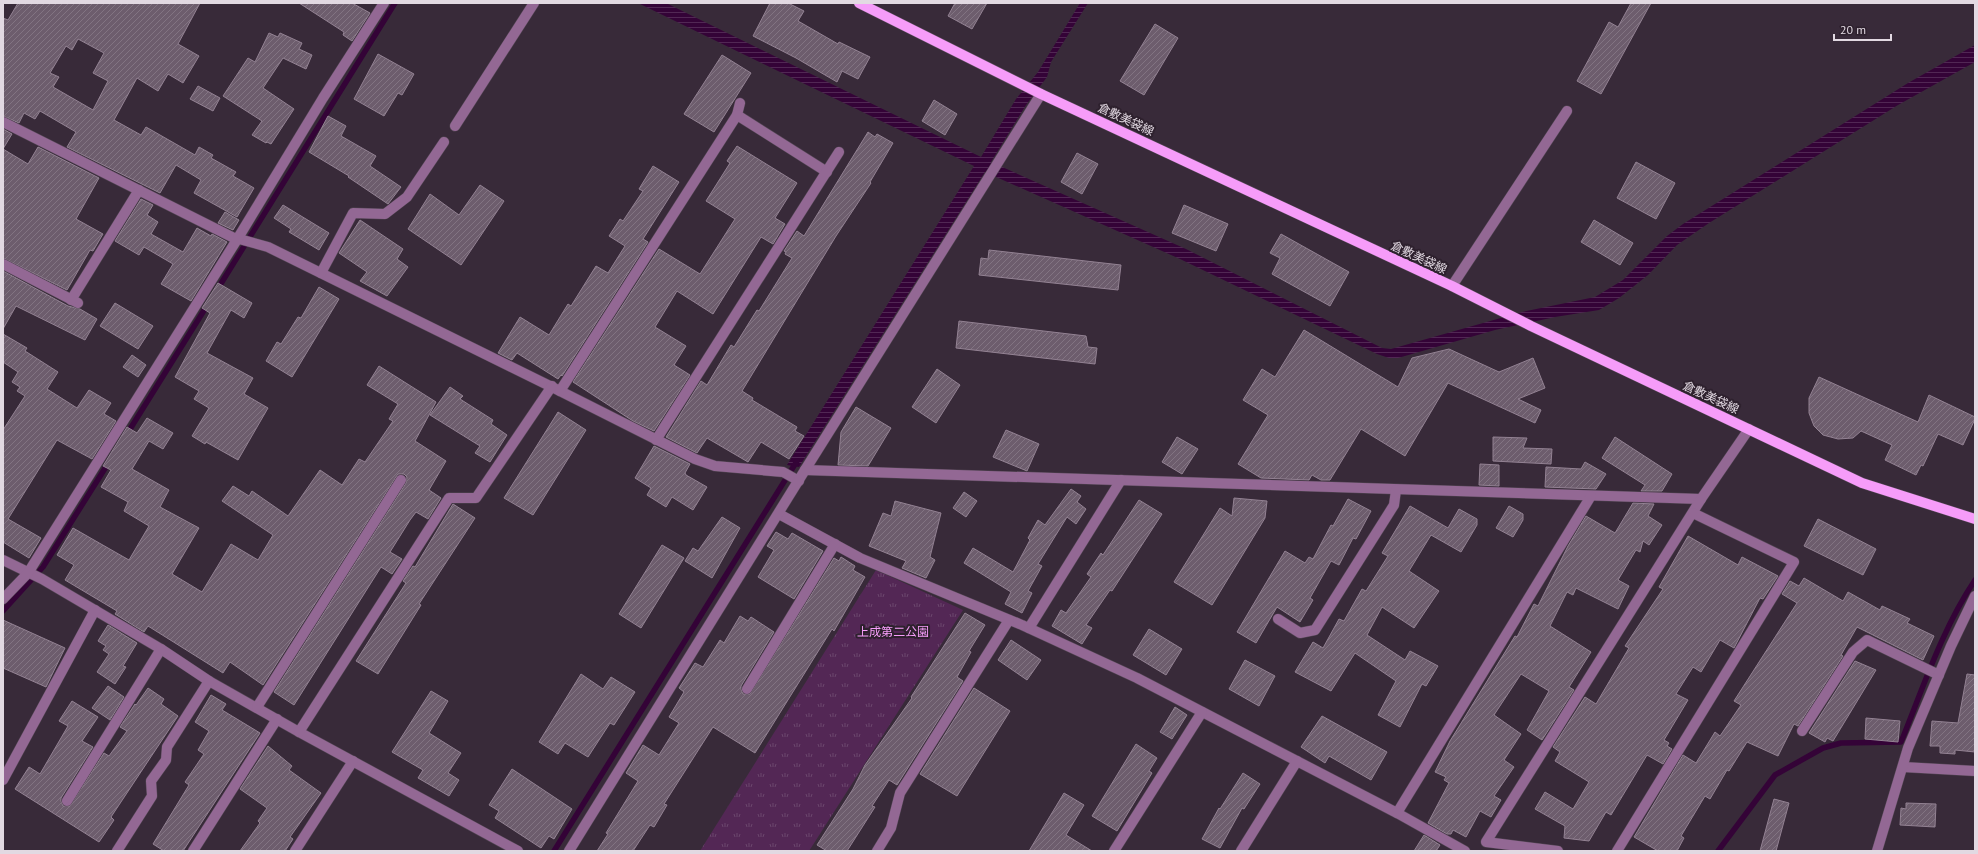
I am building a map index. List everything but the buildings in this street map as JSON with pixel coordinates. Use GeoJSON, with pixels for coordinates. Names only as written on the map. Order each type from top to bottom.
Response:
{"type":"FeatureCollection","features":[{"type":"Feature","properties":{"kind":"main road","name":"倉敷美袋線"},"geometry":{"type":"LineString","coordinates":[[859,3],[1041,94],[1452,286],[1531,326],[1862,483],[1975,519]]}},
{"type":"Feature","properties":{"kind":"street"},"geometry":{"type":"LineString","coordinates":[[3,599],[28,573],[239,238],[322,98],[384,3]]}},
{"type":"Feature","properties":{"kind":"street"},"geometry":{"type":"LineString","coordinates":[[455,126],[534,3]]}},
{"type":"Feature","properties":{"kind":"street"},"geometry":{"type":"LineString","coordinates":[[570,851],[778,514],[796,479],[805,470],[1041,94]]}},
{"type":"Feature","properties":{"kind":"street"},"geometry":{"type":"LineString","coordinates":[[299,732],[448,498],[476,498],[556,388],[737,115],[740,103]]}},
{"type":"Feature","properties":{"kind":"street"},"geometry":{"type":"LineString","coordinates":[[1452,286],[1567,111]]}},
{"type":"Feature","properties":{"kind":"street"},"geometry":{"type":"LineString","coordinates":[[737,115],[826,172]]}},
{"type":"Feature","properties":{"kind":"street"},"geometry":{"type":"LineString","coordinates":[[3,122],[239,238],[260,244],[321,273],[556,388],[695,459],[715,466],[783,472],[796,479]]}},
{"type":"Feature","properties":{"kind":"street"},"geometry":{"type":"LineString","coordinates":[[321,273],[353,213],[384,214],[407,197],[444,142]]}},
{"type":"Feature","properties":{"kind":"street"},"geometry":{"type":"LineString","coordinates":[[656,440],[839,152]]}},
{"type":"Feature","properties":{"kind":"street"},"geometry":{"type":"LineString","coordinates":[[3,264],[75,301],[139,190]]}},
{"type":"Feature","properties":{"kind":"street"},"geometry":{"type":"LineString","coordinates":[[1558,851],[1486,842],[1701,499],[1749,430]]}},
{"type":"Feature","properties":{"kind":"street"},"geometry":{"type":"LineString","coordinates":[[805,470],[1701,499]]}},
{"type":"Feature","properties":{"kind":"street"},"geometry":{"type":"LineString","coordinates":[[257,707],[401,480]]}},
{"type":"Feature","properties":{"kind":"street"},"geometry":{"type":"LineString","coordinates":[[1029,628],[1121,480]]}},
{"type":"Feature","properties":{"kind":"street"},"geometry":{"type":"LineString","coordinates":[[1278,619],[1300,633],[1315,630],[1394,505],[1396,490]]}},
{"type":"Feature","properties":{"kind":"street"},"geometry":{"type":"LineString","coordinates":[[1397,813],[1591,496]]}},
{"type":"Feature","properties":{"kind":"street"},"geometry":{"type":"LineString","coordinates":[[1617,851],[1794,562],[1693,513]]}},
{"type":"Feature","properties":{"kind":"street"},"geometry":{"type":"LineString","coordinates":[[778,514],[860,558],[1029,628],[1137,678],[1397,813],[1465,851]]}},
{"type":"Feature","properties":{"kind":"street"},"geometry":{"type":"LineString","coordinates":[[747,690],[835,544]]}},
{"type":"Feature","properties":{"kind":"street"},"geometry":{"type":"LineString","coordinates":[[3,560],[42,579],[161,649],[209,681],[299,732],[518,851]]}},
{"type":"Feature","properties":{"kind":"street"},"geometry":{"type":"LineString","coordinates":[[1877,851],[1933,672],[1975,596]]}},
{"type":"Feature","properties":{"kind":"street"},"geometry":{"type":"LineString","coordinates":[[3,780],[95,610]]}},
{"type":"Feature","properties":{"kind":"street"},"geometry":{"type":"LineString","coordinates":[[877,851],[891,828],[900,793],[1010,620]]}},
{"type":"Feature","properties":{"kind":"street"},"geometry":{"type":"LineString","coordinates":[[1802,731],[1853,652],[1867,640],[1933,672]]}},
{"type":"Feature","properties":{"kind":"street"},"geometry":{"type":"LineString","coordinates":[[66,800],[161,649]]}},
{"type":"Feature","properties":{"kind":"street"},"geometry":{"type":"LineString","coordinates":[[117,851],[152,796],[151,781],[166,760],[167,747],[209,681]]}},
{"type":"Feature","properties":{"kind":"street"},"geometry":{"type":"LineString","coordinates":[[1114,851],[1202,712]]}},
{"type":"Feature","properties":{"kind":"street"},"geometry":{"type":"LineString","coordinates":[[193,851],[277,719]]}},
{"type":"Feature","properties":{"kind":"street"},"geometry":{"type":"LineString","coordinates":[[295,851],[353,761]]}},
{"type":"Feature","properties":{"kind":"street"},"geometry":{"type":"LineString","coordinates":[[1241,851],[1297,761]]}},
{"type":"Feature","properties":{"kind":"street"},"geometry":{"type":"LineString","coordinates":[[1903,767],[1975,771]]}},
{"type":"Feature","properties":{"kind":"green space","name":"上成第二公園"},"geometry":{"type":"Polygon","coordinates":[[[876,570],[963,610],[809,851],[700,851],[876,570]]]}},
{"type":"Feature","properties":{"kind":"shaded area"},"geometry":{"type":"Polygon","coordinates":[[[638,3],[666,3],[981,157],[1016,99],[1038,72],[1080,3],[1088,3],[1051,62],[1047,77],[1026,105],[991,162],[1186,249],[1382,348],[1391,349],[1522,312],[1595,297],[1623,280],[1667,236],[1683,224],[1908,83],[1975,45],[1975,62],[1898,105],[1709,223],[1677,245],[1648,275],[1619,298],[1599,310],[1555,317],[1495,330],[1398,358],[1389,358],[1377,354],[1180,259],[985,172],[799,467],[787,465],[974,166],[638,3]]]}},
{"type":"Feature","properties":{"kind":"waterway"},"geometry":{"type":"LineString","coordinates":[[217,290],[395,3]]}},
{"type":"Feature","properties":{"kind":"waterway"},"geometry":{"type":"LineString","coordinates":[[127,434],[208,304]]}},
{"type":"Feature","properties":{"kind":"waterway"},"geometry":{"type":"LineString","coordinates":[[554,851],[797,461]]}},
{"type":"Feature","properties":{"kind":"waterway"},"geometry":{"type":"LineString","coordinates":[[3,611],[43,567],[109,462]]}},
{"type":"Feature","properties":{"kind":"waterway"},"geometry":{"type":"LineString","coordinates":[[1718,851],[1775,775],[1823,748],[1841,743],[1901,742],[1943,639],[1963,599],[1975,580]]}}]}
